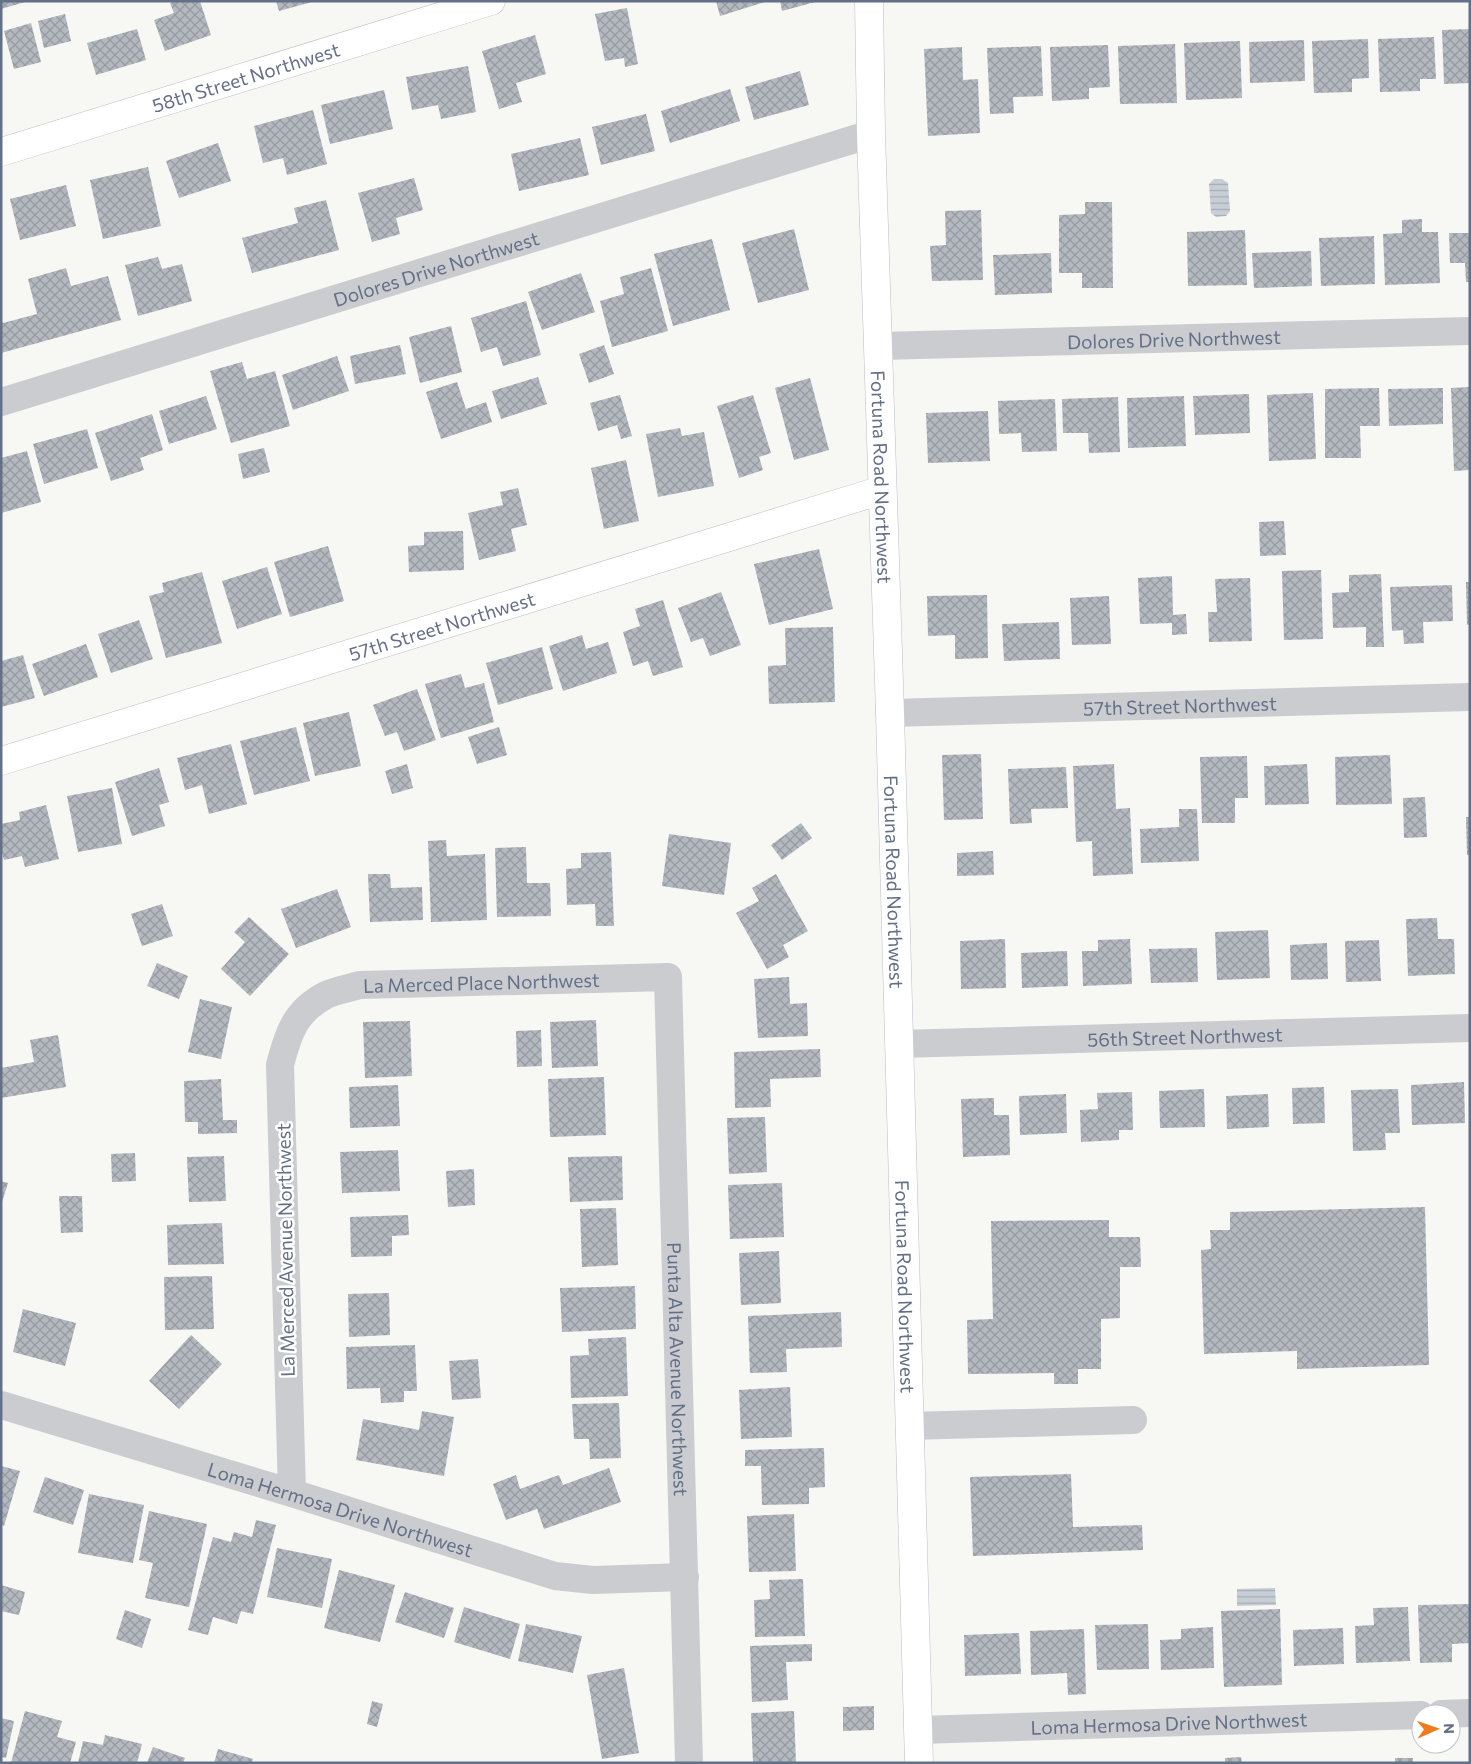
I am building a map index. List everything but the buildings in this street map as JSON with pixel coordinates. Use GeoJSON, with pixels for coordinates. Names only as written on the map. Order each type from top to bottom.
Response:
{"type":"FeatureCollection","features":[{"type":"Feature","properties":{"kind":"street","name":"58th Street Northwest"},"geometry":{"type":"LineString","coordinates":[[1,152],[491,1]]}},
{"type":"Feature","properties":{"kind":"street","name":"Fortuna Road Northwest"},"geometry":{"type":"LineString","coordinates":[[869,1],[871,134],[890,713],[919,1763]]}},
{"type":"Feature","properties":{"kind":"street","name":"Dolores Drive Northwest"},"geometry":{"type":"LineString","coordinates":[[1,402],[871,134]]}},
{"type":"Feature","properties":{"kind":"street","name":"Dolores Drive Northwest"},"geometry":{"type":"LineString","coordinates":[[879,346],[1470,331]]}},
{"type":"Feature","properties":{"kind":"street","name":"57th Street Northwest"},"geometry":{"type":"LineString","coordinates":[[1,761],[882,490]]}},
{"type":"Feature","properties":{"kind":"street","name":"57th Street Northwest"},"geometry":{"type":"LineString","coordinates":[[890,713],[1470,697]]}},
{"type":"Feature","properties":{"kind":"street","name":"La Merced Place Northwest"},"geometry":{"type":"LineString","coordinates":[[303,1011],[327,994],[360,986],[668,977]]}},
{"type":"Feature","properties":{"kind":"street","name":"Punta Alta Avenue Northwest"},"geometry":{"type":"LineString","coordinates":[[668,977],[689,1763]]}},
{"type":"Feature","properties":{"kind":"street","name":"La Merced Avenue Northwest"},"geometry":{"type":"LineString","coordinates":[[292,1493],[280,1065],[288,1036],[303,1011]]}},
{"type":"Feature","properties":{"kind":"street","name":"56th Street Northwest"},"geometry":{"type":"LineString","coordinates":[[899,1044],[1470,1028]]}},
{"type":"Feature","properties":{"kind":"street","name":"Loma Hermosa Drive Northwest"},"geometry":{"type":"LineString","coordinates":[[1,1405],[292,1493],[556,1576],[593,1580],[684,1577]]}},
{"type":"Feature","properties":{"kind":"street"},"geometry":{"type":"LineString","coordinates":[[909,1426],[1133,1420]]}},
{"type":"Feature","properties":{"kind":"street","name":"Loma Hermosa Drive Northwest"},"geometry":{"type":"LineString","coordinates":[[918,1730],[1411,1715]]}},
{"type":"Feature","properties":{"kind":"shaded area"},"geometry":{"type":"Polygon","coordinates":[[[1214,179],[1222,179],[1228,183],[1230,211],[1226,216],[1216,217],[1211,213],[1209,184],[1214,179]]]}},
{"type":"Feature","properties":{"kind":"shaded area"},"geometry":{"type":"Polygon","coordinates":[[[1275,1588],[1276,1605],[1237,1606],[1237,1589],[1275,1588]]]}}]}
